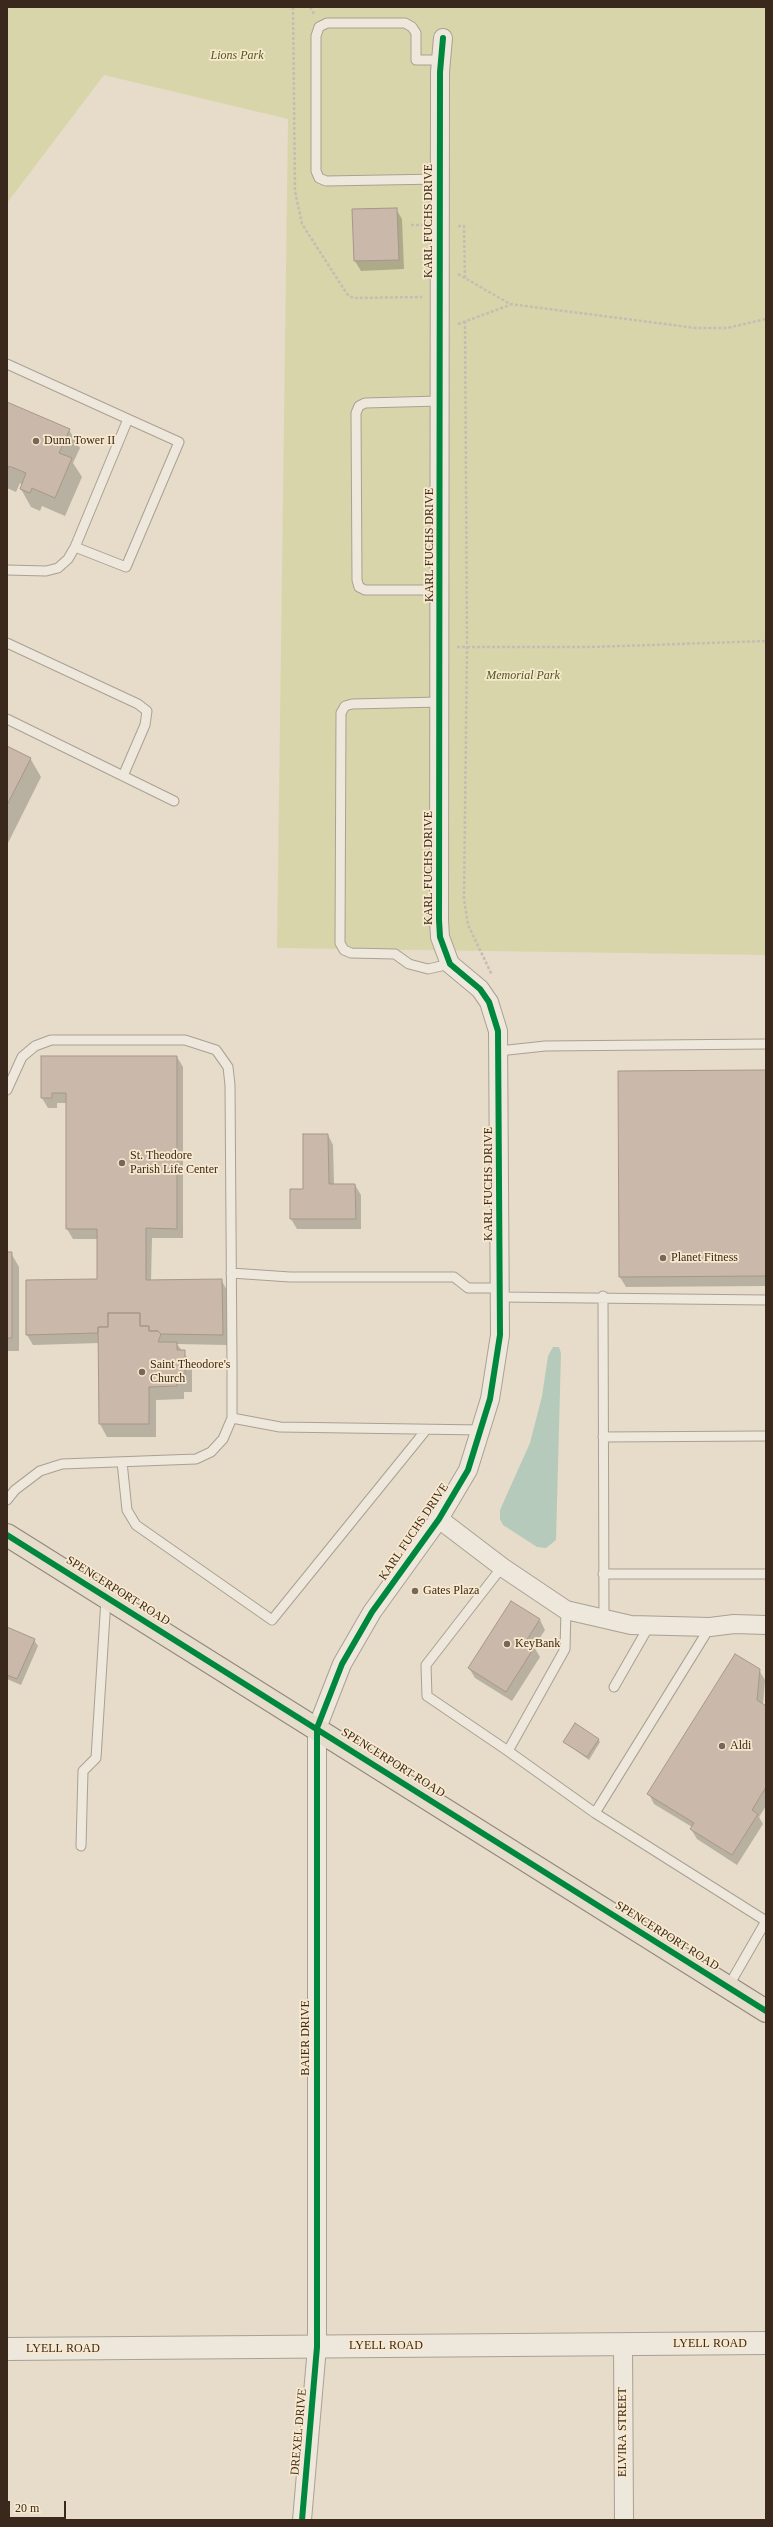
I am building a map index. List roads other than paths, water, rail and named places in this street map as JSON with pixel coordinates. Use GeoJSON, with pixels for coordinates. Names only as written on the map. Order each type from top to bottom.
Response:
{"type":"FeatureCollection","features":[{"type":"Feature","properties":{"kind":"main road","name":"SPENCERPORT ROAD"},"geometry":{"type":"LineString","coordinates":[[7,1535],[766,2011]]}},
{"type":"Feature","properties":{"kind":"street","name":"KARL FUCHS DRIVE"},"geometry":{"type":"LineString","coordinates":[[317,1728],[342,1664],[372,1612],[439,1519],[468,1470],[482,1430],[496,1366],[501,1292],[498,1031],[495,1015],[480,989],[450,964],[440,937],[440,179],[441,60],[444,38]]}},
{"type":"Feature","properties":{"kind":"street"},"geometry":{"type":"LineString","coordinates":[[439,1519],[502,1567],[566,1610],[631,1625],[710,1627],[734,1624],[766,1626]]}},
{"type":"Feature","properties":{"kind":"street","name":"BAIER DRIVE"},"geometry":{"type":"LineString","coordinates":[[317,1728],[317,2347]]}},
{"type":"Feature","properties":{"kind":"street","name":"LYELL ROAD"},"geometry":{"type":"LineString","coordinates":[[7,2349],[766,2343]]}},
{"type":"Feature","properties":{"kind":"street","name":"ELVIRA STREET"},"geometry":{"type":"LineString","coordinates":[[623,2344],[624,2520]]}},
{"type":"Feature","properties":{"kind":"street","name":"DREXEL DRIVE"},"geometry":{"type":"LineString","coordinates":[[302,2520],[317,2347]]}},
{"type":"Feature","properties":{"kind":"lane"},"geometry":{"type":"LineString","coordinates":[[440,179],[326,181],[319,178],[316,171],[316,36],[320,27],[327,23],[405,23],[412,27],[416,33],[416,60],[441,60]]}},
{"type":"Feature","properties":{"kind":"lane"},"geometry":{"type":"LineString","coordinates":[[7,364],[179,442],[126,567],[75,547]]}},
{"type":"Feature","properties":{"kind":"lane"},"geometry":{"type":"LineString","coordinates":[[440,402],[365,403],[359,406],[356,413],[356,580],[359,587],[365,590],[441,590]]}},
{"type":"Feature","properties":{"kind":"lane"},"geometry":{"type":"LineString","coordinates":[[7,570],[46,571],[58,568],[68,559],[75,547],[128,419]]}},
{"type":"Feature","properties":{"kind":"lane"},"geometry":{"type":"LineString","coordinates":[[7,643],[138,704],[147,711],[145,725],[123,776]]}},
{"type":"Feature","properties":{"kind":"lane"},"geometry":{"type":"LineString","coordinates":[[441,702],[352,704],[344,706],[341,713],[340,943],[344,950],[351,953],[395,954],[409,964],[428,969],[450,964]]}},
{"type":"Feature","properties":{"kind":"lane"},"geometry":{"type":"LineString","coordinates":[[7,720],[174,801]]}},
{"type":"Feature","properties":{"kind":"lane"},"geometry":{"type":"LineString","coordinates":[[7,1090],[22,1057],[35,1046],[51,1040],[185,1040],[216,1050],[228,1067],[230,1085],[232,1418],[223,1439],[211,1452],[196,1459],[62,1464],[40,1471],[15,1490],[7,1500]]}},
{"type":"Feature","properties":{"kind":"lane"},"geometry":{"type":"LineString","coordinates":[[499,1051],[545,1046],[766,1044]]}},
{"type":"Feature","properties":{"kind":"lane"},"geometry":{"type":"LineString","coordinates":[[231,1273],[290,1277],[454,1277],[468,1288],[501,1292],[668,1300],[766,1300]]}},
{"type":"Feature","properties":{"kind":"lane"},"geometry":{"type":"LineString","coordinates":[[603,1296],[604,1619]]}},
{"type":"Feature","properties":{"kind":"lane"},"geometry":{"type":"LineString","coordinates":[[232,1418],[280,1427],[482,1430]]}},
{"type":"Feature","properties":{"kind":"lane"},"geometry":{"type":"LineString","coordinates":[[122,1462],[128,1510],[136,1525],[272,1620],[426,1430]]}},
{"type":"Feature","properties":{"kind":"lane"},"geometry":{"type":"LineString","coordinates":[[603,1437],[766,1436]]}},
{"type":"Feature","properties":{"kind":"lane"},"geometry":{"type":"LineString","coordinates":[[502,1567],[426,1665],[427,1696],[595,1813],[766,1921],[728,1987]]}},
{"type":"Feature","properties":{"kind":"lane"},"geometry":{"type":"LineString","coordinates":[[603,1574],[766,1574]]}},
{"type":"Feature","properties":{"kind":"lane"},"geometry":{"type":"LineString","coordinates":[[81,1846],[83,1771],[96,1758],[106,1597]]}},
{"type":"Feature","properties":{"kind":"lane"},"geometry":{"type":"LineString","coordinates":[[508,1752],[565,1649],[566,1610]]}},
{"type":"Feature","properties":{"kind":"lane"},"geometry":{"type":"LineString","coordinates":[[614,1687],[649,1626]]}},
{"type":"Feature","properties":{"kind":"lane"},"geometry":{"type":"LineString","coordinates":[[595,1813],[710,1627]]}},
{"type":"Feature","properties":{"kind":"place","name":"Dunn Tower II"},"geometry":{"type":"Point","coordinates":[36,441]}},
{"type":"Feature","properties":{"kind":"place","name":"St. Theodore Parish Life Center"},"geometry":{"type":"Point","coordinates":[122,1163]}},
{"type":"Feature","properties":{"kind":"place","name":"Planet Fitness"},"geometry":{"type":"Point","coordinates":[663,1258]}},
{"type":"Feature","properties":{"kind":"place","name":"Saint Theodore's Church"},"geometry":{"type":"Point","coordinates":[142,1372]}},
{"type":"Feature","properties":{"kind":"place","name":"Gates Plaza"},"geometry":{"type":"Point","coordinates":[415,1591]}},
{"type":"Feature","properties":{"kind":"place","name":"KeyBank"},"geometry":{"type":"Point","coordinates":[507,1644]}},
{"type":"Feature","properties":{"kind":"place","name":"Aldi"},"geometry":{"type":"Point","coordinates":[722,1746]}},
{"type":"Feature","properties":{"kind":"park label","name":"Lions Park"},"geometry":{"type":"Point","coordinates":[237,56]}},
{"type":"Feature","properties":{"kind":"park label","name":"Memorial Park"},"geometry":{"type":"Point","coordinates":[523,676]}}]}
